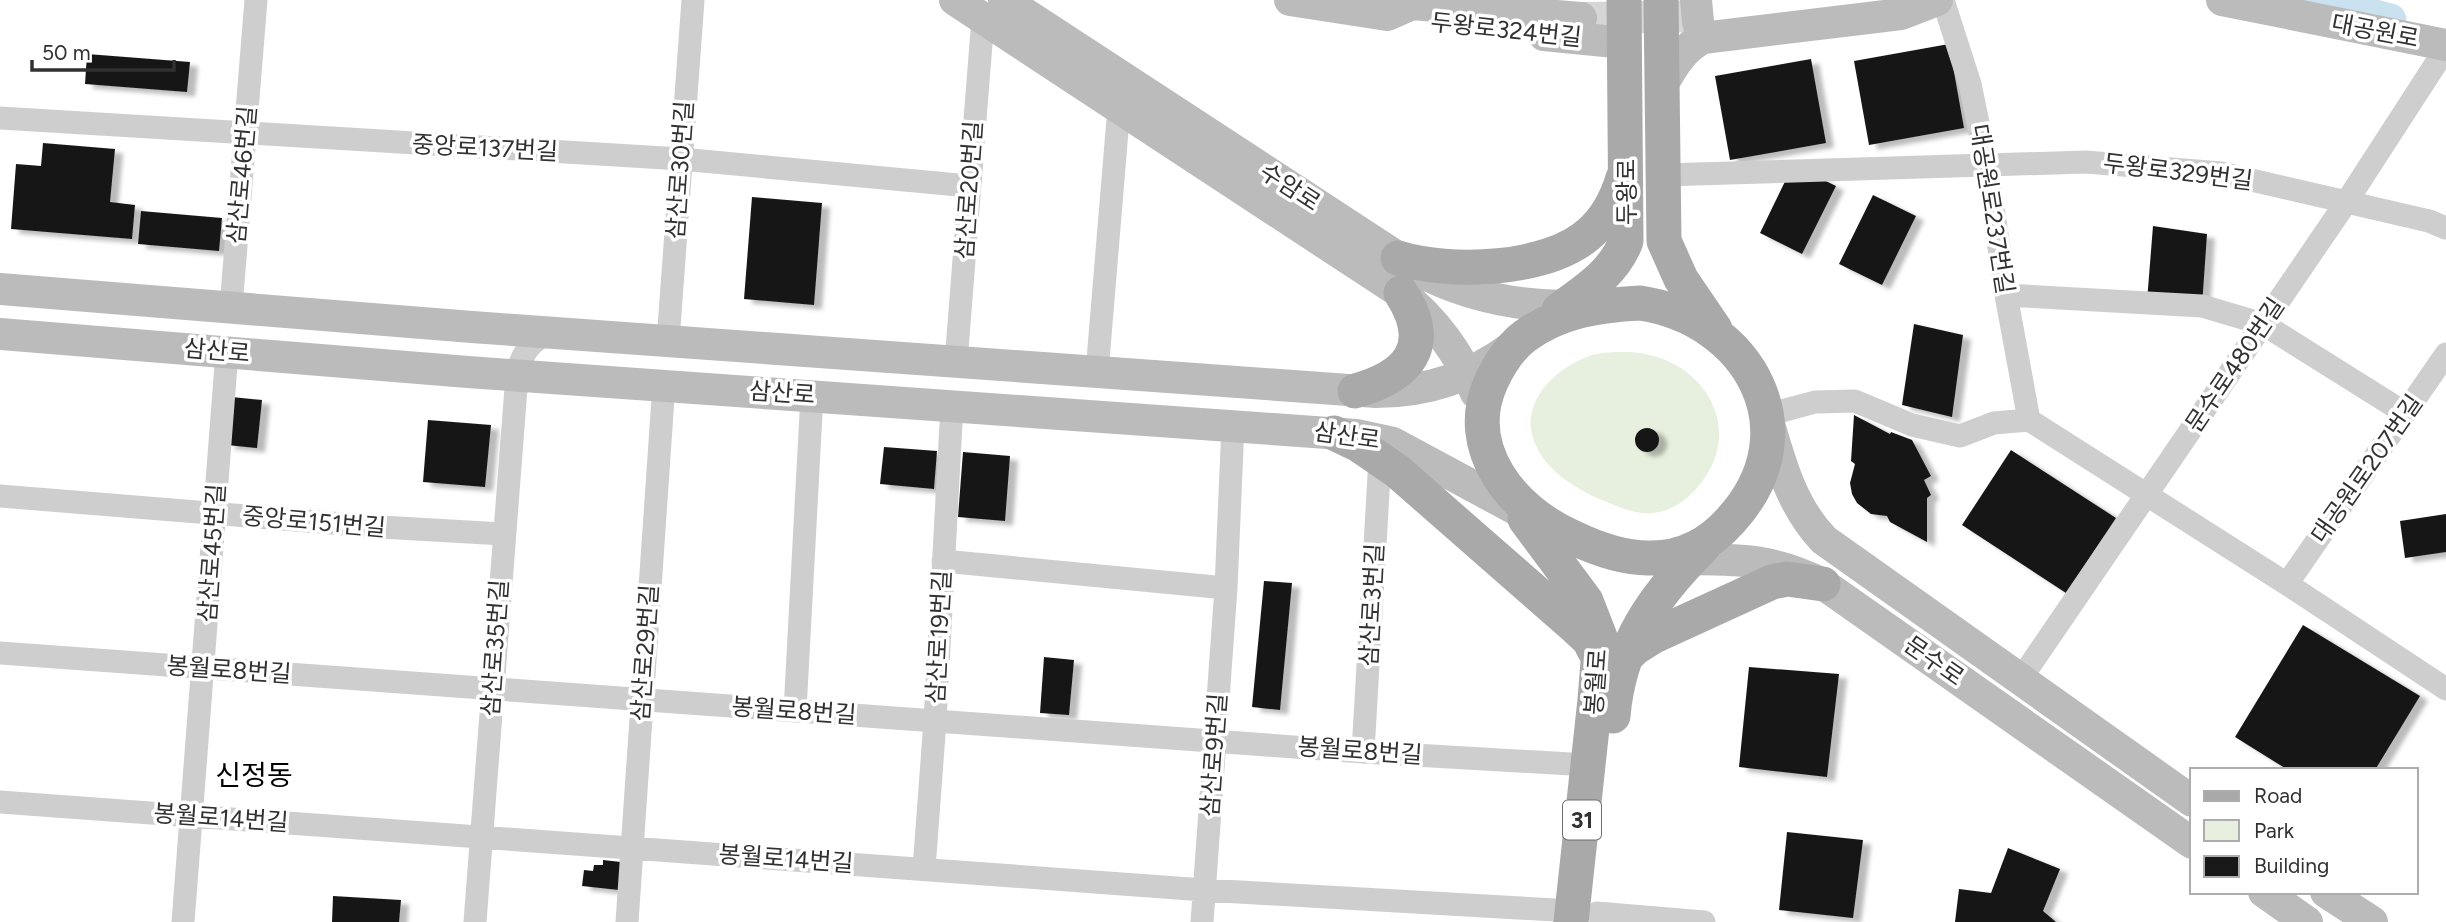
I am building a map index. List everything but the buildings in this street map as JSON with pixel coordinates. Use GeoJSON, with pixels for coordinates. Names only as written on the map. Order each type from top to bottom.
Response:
{"type":"FeatureCollection","features":[{"type":"Feature","properties":{"kind":"main road","name":"수암로"},"geometry":{"type":"LineString","coordinates":[[955,0],[993,9],[1436,281],[1476,295],[1521,303],[1600,306]]}},
{"type":"Feature","properties":{"kind":"main road","name":"두왕로324번길"},"geometry":{"type":"LineString","coordinates":[[1290,0],[1399,10],[1445,25],[1625,43]]}},
{"type":"Feature","properties":{"kind":"main road","name":"두왕로"},"geometry":{"type":"LineString","coordinates":[[1524,337],[1602,277],[1622,252],[1628,229],[1624,0]]}},
{"type":"Feature","properties":{"kind":"main road"},"geometry":{"type":"LineString","coordinates":[[1661,0],[1664,241],[1696,303],[1755,381],[1767,415]]}},
{"type":"Feature","properties":{"kind":"main road"},"geometry":{"type":"LineString","coordinates":[[1702,18],[1910,0]]}},
{"type":"Feature","properties":{"kind":"main road"},"geometry":{"type":"LineString","coordinates":[[1702,18],[1900,14],[1937,0]]}},
{"type":"Feature","properties":{"kind":"main road","name":"대공원로"},"geometry":{"type":"LineString","coordinates":[[2222,0],[2446,47]]}},
{"type":"Feature","properties":{"kind":"main road","name":"수암로"},"geometry":{"type":"LineString","coordinates":[[993,9],[1119,107],[1401,293],[1431,320],[1448,342],[1467,374],[1482,413]]}},
{"type":"Feature","properties":{"kind":"main road"},"geometry":{"type":"LineString","coordinates":[[1399,10],[1581,18]]}},
{"type":"Feature","properties":{"kind":"main road"},"geometry":{"type":"LineString","coordinates":[[1662,85],[1690,44],[1702,18]]}},
{"type":"Feature","properties":{"kind":"main road"},"geometry":{"type":"LineString","coordinates":[[1398,258],[1432,267],[1469,268],[1549,255],[1570,247],[1589,235],[1601,222],[1620,188],[1627,164]]}},
{"type":"Feature","properties":{"kind":"main road","name":"삼산로"},"geometry":{"type":"LineString","coordinates":[[0,289],[1355,391],[1414,391],[1433,387],[1467,374],[1524,337]]}},
{"type":"Feature","properties":{"kind":"main road"},"geometry":{"type":"LineString","coordinates":[[1355,391],[1392,377],[1403,369],[1410,357],[1416,344],[1415,320],[1401,293]]}},
{"type":"Feature","properties":{"kind":"main road"},"geometry":{"type":"LineString","coordinates":[[1482,413],[1497,368],[1509,352],[1524,337],[1561,316],[1579,310],[1640,303],[1664,307],[1687,315],[1727,342]]}},
{"type":"Feature","properties":{"kind":"main road","name":"삼산로"},"geometry":{"type":"LineString","coordinates":[[0,334],[517,375],[1374,437],[1393,443],[1531,517]]}},
{"type":"Feature","properties":{"kind":"main road","name":"봉월로"},"geometry":{"type":"LineString","coordinates":[[1482,413],[1485,449],[1495,471],[1531,517],[1586,601],[1600,638],[1612,657]]}},
{"type":"Feature","properties":{"kind":"main road","name":"봉월로"},"geometry":{"type":"LineString","coordinates":[[1584,917],[1588,765],[1602,732],[1612,657],[1663,589],[1740,510],[1752,491],[1766,454],[1767,415]]}},
{"type":"Feature","properties":{"kind":"main road","name":"문수로"},"geometry":{"type":"LineString","coordinates":[[1767,415],[1793,496],[1812,527],[1845,556],[2190,800]]}},
{"type":"Feature","properties":{"kind":"main road"},"geometry":{"type":"LineString","coordinates":[[1334,433],[1380,458],[1612,657],[1772,582],[1787,579],[1824,584]]}},
{"type":"Feature","properties":{"kind":"main road"},"geometry":{"type":"LineString","coordinates":[[1531,517],[1604,550],[1625,556],[1647,558],[1699,551]]}},
{"type":"Feature","properties":{"kind":"main road","name":"문수로"},"geometry":{"type":"LineString","coordinates":[[1699,551],[1764,562],[1792,570],[1824,584],[2190,842]]}},
{"type":"Feature","properties":{"kind":"main road"},"geometry":{"type":"LineString","coordinates":[[1584,917],[1602,732]]}},
{"type":"Feature","properties":{"kind":"main road"},"geometry":{"type":"LineString","coordinates":[[2267,894],[2307,922]]}},
{"type":"Feature","properties":{"kind":"main road"},"geometry":{"type":"LineString","coordinates":[[2329,894],[2370,921]]}},
{"type":"Feature","properties":{"kind":"street","name":"삼산로46번길"},"geometry":{"type":"LineString","coordinates":[[231,307],[256,0]]}},
{"type":"Feature","properties":{"kind":"street","name":"삼산로30번길"},"geometry":{"type":"LineString","coordinates":[[668,341],[693,0]]}},
{"type":"Feature","properties":{"kind":"street","name":"대공원로237번길"},"geometry":{"type":"LineString","coordinates":[[1943,0],[1970,85],[1987,166],[2006,295],[2029,421]]}},
{"type":"Feature","properties":{"kind":"street","name":"삼산로20번길"},"geometry":{"type":"LineString","coordinates":[[956,362],[969,186],[993,9]]}},
{"type":"Feature","properties":{"kind":"street","name":"문수로480번길"},"geometry":{"type":"LineString","coordinates":[[2020,680],[2347,201],[2446,47]]}},
{"type":"Feature","properties":{"kind":"street"},"geometry":{"type":"LineString","coordinates":[[1097,372],[1119,107]]}},
{"type":"Feature","properties":{"kind":"street","name":"중앙로137번길"},"geometry":{"type":"LineString","coordinates":[[0,117],[681,159],[969,186]]}},
{"type":"Feature","properties":{"kind":"street","name":"두왕로329번길"},"geometry":{"type":"LineString","coordinates":[[1663,175],[2086,162],[2221,173],[2429,221],[2446,228]]}},
{"type":"Feature","properties":{"kind":"street"},"geometry":{"type":"LineString","coordinates":[[2006,295],[2202,306],[2263,324],[2405,413]]}},
{"type":"Feature","properties":{"kind":"street"},"geometry":{"type":"LineString","coordinates":[[517,375],[519,363],[528,348],[541,337],[558,333]]}},
{"type":"Feature","properties":{"kind":"street","name":"삼산로45번길"},"geometry":{"type":"LineString","coordinates":[[183,922],[227,352]]}},
{"type":"Feature","properties":{"kind":"street","name":"대공원로207번길"},"geometry":{"type":"LineString","coordinates":[[2287,584],[2446,354]]}},
{"type":"Feature","properties":{"kind":"street","name":"삼산로35번길"},"geometry":{"type":"LineString","coordinates":[[475,922],[517,375]]}},
{"type":"Feature","properties":{"kind":"street","name":"삼산로29번길"},"geometry":{"type":"LineString","coordinates":[[627,922],[663,384]]}},
{"type":"Feature","properties":{"kind":"street"},"geometry":{"type":"LineString","coordinates":[[795,711],[812,395]]}},
{"type":"Feature","properties":{"kind":"street"},"geometry":{"type":"LineString","coordinates":[[1767,415],[1815,402],[1855,401],[1912,425],[1960,436],[1994,423],[2029,421],[2287,584],[2446,689]]}},
{"type":"Feature","properties":{"kind":"street","name":"삼산로19번길"},"geometry":{"type":"LineString","coordinates":[[925,870],[952,405]]}},
{"type":"Feature","properties":{"kind":"street","name":"삼산로9번길"},"geometry":{"type":"LineString","coordinates":[[1202,922],[1226,588],[1233,425]]}},
{"type":"Feature","properties":{"kind":"street","name":"삼산로3번길"},"geometry":{"type":"LineString","coordinates":[[1363,752],[1380,458]]}},
{"type":"Feature","properties":{"kind":"street","name":"중앙로151번길"},"geometry":{"type":"LineString","coordinates":[[0,496],[381,527],[503,534]]}},
{"type":"Feature","properties":{"kind":"street"},"geometry":{"type":"LineString","coordinates":[[943,561],[1226,588]]}},
{"type":"Feature","properties":{"kind":"street","name":"봉월로8번길"},"geometry":{"type":"LineString","coordinates":[[0,653],[1363,752],[1588,765]]}},
{"type":"Feature","properties":{"kind":"street","name":"봉월로14번길"},"geometry":{"type":"LineString","coordinates":[[0,802],[1584,917],[1704,922]]}},
{"type":"Feature","properties":{"kind":"green space"},"geometry":{"type":"Polygon","coordinates":[[[1608,352],[1654,356],[1677,366],[1695,380],[1709,398],[1717,419],[1719,441],[1712,465],[1687,498],[1672,508],[1659,512],[1639,513],[1626,510],[1573,485],[1556,473],[1542,457],[1531,432],[1531,416],[1535,402],[1554,377],[1581,359],[1608,352]]]}},
{"type":"Feature","properties":{"kind":"waterway"},"geometry":{"type":"LineString","coordinates":[[2313,0],[2390,20]]}},
{"type":"Feature","properties":{"kind":"tunnel"},"geometry":{"type":"LineString","coordinates":[[1581,18],[1708,16]]}},
{"type":"Feature","properties":{"kind":"district","name":"신정동"},"geometry":{"type":"Point","coordinates":[254,775]}}]}
